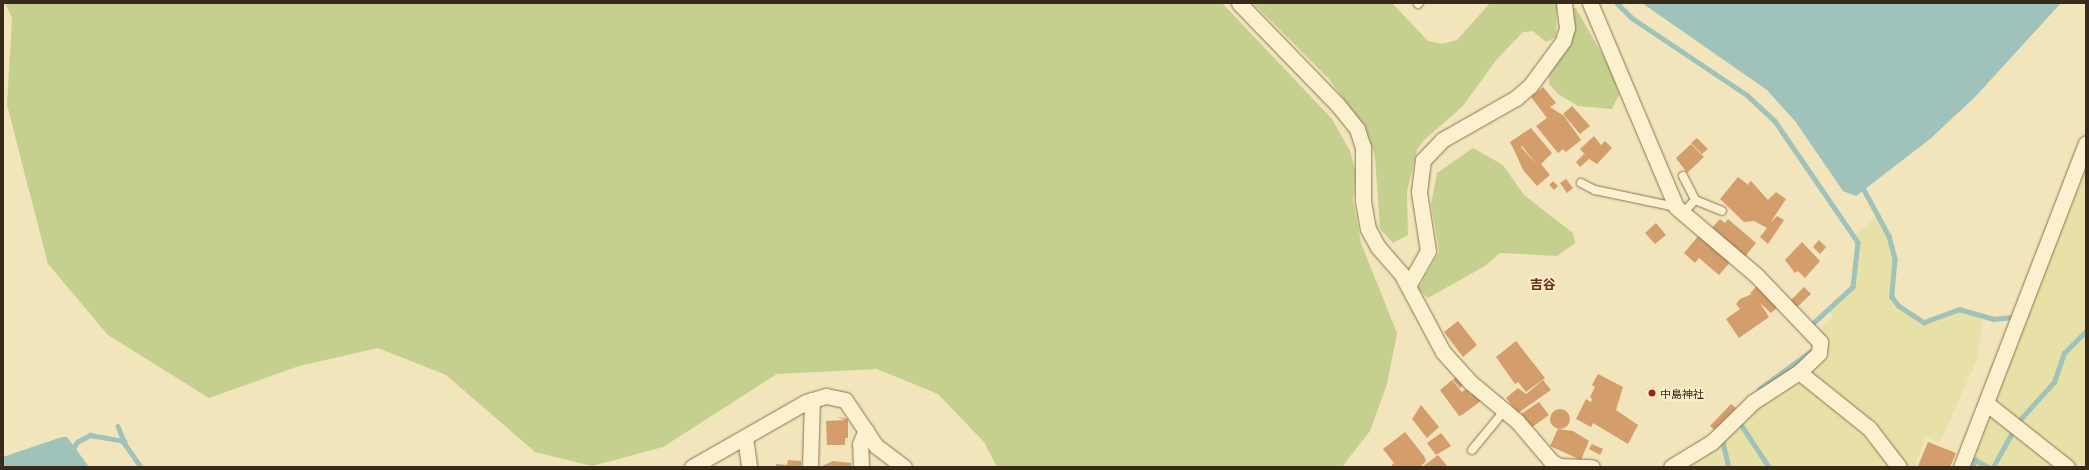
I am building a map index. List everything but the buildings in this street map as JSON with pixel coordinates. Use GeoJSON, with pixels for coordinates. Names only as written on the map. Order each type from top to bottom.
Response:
{"type":"FeatureCollection","features":[{"type":"Feature","properties":{"kind":"street"},"geometry":{"type":"LineString","coordinates":[[1239,3],[1337,104],[1357,129],[1363,147],[1363,200],[1368,229],[1408,286],[1443,352],[1470,382],[1505,410],[1551,461],[1559,466],[1592,467]]}},
{"type":"Feature","properties":{"kind":"street"},"geometry":{"type":"LineString","coordinates":[[1408,286],[1428,251],[1419,192],[1423,160],[1442,140],[1516,98],[1530,86],[1563,41],[1567,28],[1564,3]]}},
{"type":"Feature","properties":{"kind":"street"},"geometry":{"type":"LineString","coordinates":[[1590,3],[1680,210],[1756,275],[1820,342],[1819,353],[1799,372],[1753,402],[1712,442],[1671,467]]}},
{"type":"Feature","properties":{"kind":"street"},"geometry":{"type":"LineString","coordinates":[[1961,467],[2086,143]]}},
{"type":"Feature","properties":{"kind":"street"},"geometry":{"type":"LineString","coordinates":[[1799,372],[1870,428],[1899,467]]}},
{"type":"Feature","properties":{"kind":"street"},"geometry":{"type":"LineString","coordinates":[[692,467],[812,400],[826,396],[845,400],[876,446],[904,467]]}},
{"type":"Feature","properties":{"kind":"street"},"geometry":{"type":"LineString","coordinates":[[810,467],[812,400]]}},
{"type":"Feature","properties":{"kind":"street"},"geometry":{"type":"LineString","coordinates":[[1986,403],[2067,467]]}},
{"type":"Feature","properties":{"kind":"street"},"geometry":{"type":"LineString","coordinates":[[861,467],[860,444],[866,430]]}},
{"type":"Feature","properties":{"kind":"street"},"geometry":{"type":"LineString","coordinates":[[745,437],[749,467]]}},
{"type":"Feature","properties":{"kind":"lane"},"geometry":{"type":"LineString","coordinates":[[1682,176],[1695,200],[1722,211]]}},
{"type":"Feature","properties":{"kind":"lane"},"geometry":{"type":"LineString","coordinates":[[1581,183],[1595,190],[1680,210],[1695,200]]}},
{"type":"Feature","properties":{"kind":"lane"},"geometry":{"type":"LineString","coordinates":[[1472,450],[1505,410]]}},
{"type":"Feature","properties":{"kind":"shaded area"},"geometry":{"type":"Polygon","coordinates":[[[2086,166],[2086,467],[2072,467],[1993,405],[2086,166]]]}},
{"type":"Feature","properties":{"kind":"shaded area"},"geometry":{"type":"Polygon","coordinates":[[[1880,213],[1893,246],[1893,296],[1899,305],[1925,321],[1958,308],[1983,315],[1977,359],[1940,443],[1926,437],[1914,467],[1904,467],[1812,375],[1812,366],[1831,346],[1817,332],[1833,316],[1827,309],[1847,295],[1854,279],[1857,243],[1852,238],[1880,213]]]}},
{"type":"Feature","properties":{"kind":"shaded area"},"geometry":{"type":"Polygon","coordinates":[[[1805,383],[1857,423],[1893,467],[1686,467],[1720,443],[1748,412],[1786,384],[1805,383]]]}},
{"type":"Feature","properties":{"kind":"shaded area"},"geometry":{"type":"Polygon","coordinates":[[[1989,414],[2064,467],[1967,467],[1989,414]]]}},
{"type":"Feature","properties":{"kind":"green space"},"geometry":{"type":"Polygon","coordinates":[[[5,3],[1222,3],[1332,119],[1350,151],[1356,173],[1353,200],[1361,243],[1397,333],[1387,384],[1370,431],[1342,467],[997,467],[984,442],[938,394],[877,369],[777,374],[663,447],[592,466],[535,452],[446,375],[378,348],[299,366],[209,398],[108,335],[48,264],[7,105],[12,18],[5,3]]]}},
{"type":"Feature","properties":{"kind":"green space"},"geometry":{"type":"Polygon","coordinates":[[[1253,3],[1392,3],[1428,41],[1442,44],[1457,40],[1490,3],[1557,3],[1556,37],[1546,42],[1533,31],[1523,32],[1497,59],[1462,107],[1424,140],[1417,150],[1407,192],[1408,235],[1393,243],[1380,229],[1375,157],[1367,131],[1329,79],[1253,3]]]}},
{"type":"Feature","properties":{"kind":"green space"},"geometry":{"type":"Polygon","coordinates":[[[1576,8],[1612,72],[1619,95],[1612,109],[1578,106],[1558,94],[1549,84],[1549,76],[1567,46],[1571,9],[1576,8]]]}},
{"type":"Feature","properties":{"kind":"green space"},"geometry":{"type":"Polygon","coordinates":[[[1473,148],[1503,165],[1524,195],[1573,233],[1575,243],[1557,256],[1500,253],[1485,266],[1428,298],[1418,289],[1439,252],[1431,204],[1437,173],[1473,148]]]}},
{"type":"Feature","properties":{"kind":"water"},"geometry":{"type":"Polygon","coordinates":[[[1642,3],[2061,3],[1975,97],[1930,139],[1856,196],[1843,191],[1795,121],[1767,90],[1642,3]]]}},
{"type":"Feature","properties":{"kind":"water"},"geometry":{"type":"Polygon","coordinates":[[[62,437],[67,437],[89,467],[3,467],[3,457],[62,437]]]}},
{"type":"Feature","properties":{"kind":"waterway"},"geometry":{"type":"LineString","coordinates":[[1617,3],[1632,18],[1747,95],[1775,121],[1858,242],[1853,287],[1815,322]]}},
{"type":"Feature","properties":{"kind":"waterway"},"geometry":{"type":"LineString","coordinates":[[1862,186],[1889,236],[1895,259],[1892,297],[1899,306],[1924,322],[1959,309],[1993,319],[2012,317]]}},
{"type":"Feature","properties":{"kind":"waterway"},"geometry":{"type":"LineString","coordinates":[[2018,422],[2054,382],[2064,353],[2086,331]]}},
{"type":"Feature","properties":{"kind":"waterway"},"geometry":{"type":"LineString","coordinates":[[1759,389],[1810,352]]}},
{"type":"Feature","properties":{"kind":"waterway"},"geometry":{"type":"LineString","coordinates":[[118,426],[125,444],[141,467]]}},
{"type":"Feature","properties":{"kind":"waterway"},"geometry":{"type":"LineString","coordinates":[[1742,426],[1769,467]]}},
{"type":"Feature","properties":{"kind":"waterway"},"geometry":{"type":"LineString","coordinates":[[1993,467],[2012,433]]}},
{"type":"Feature","properties":{"kind":"waterway"},"geometry":{"type":"LineString","coordinates":[[71,452],[77,442],[90,435],[124,441]]}},
{"type":"Feature","properties":{"kind":"waterway"},"geometry":{"type":"LineString","coordinates":[[1723,442],[1729,467]]}},
{"type":"Feature","properties":{"kind":"waterway"},"geometry":{"type":"LineString","coordinates":[[1972,467],[1975,460],[1989,467]]}},
{"type":"Feature","properties":{"kind":"place","name":"中島神社"},"geometry":{"type":"Point","coordinates":[1652,393]}},
{"type":"Feature","properties":{"kind":"district","name":"吉谷"},"geometry":{"type":"Point","coordinates":[1543,284]}}]}
